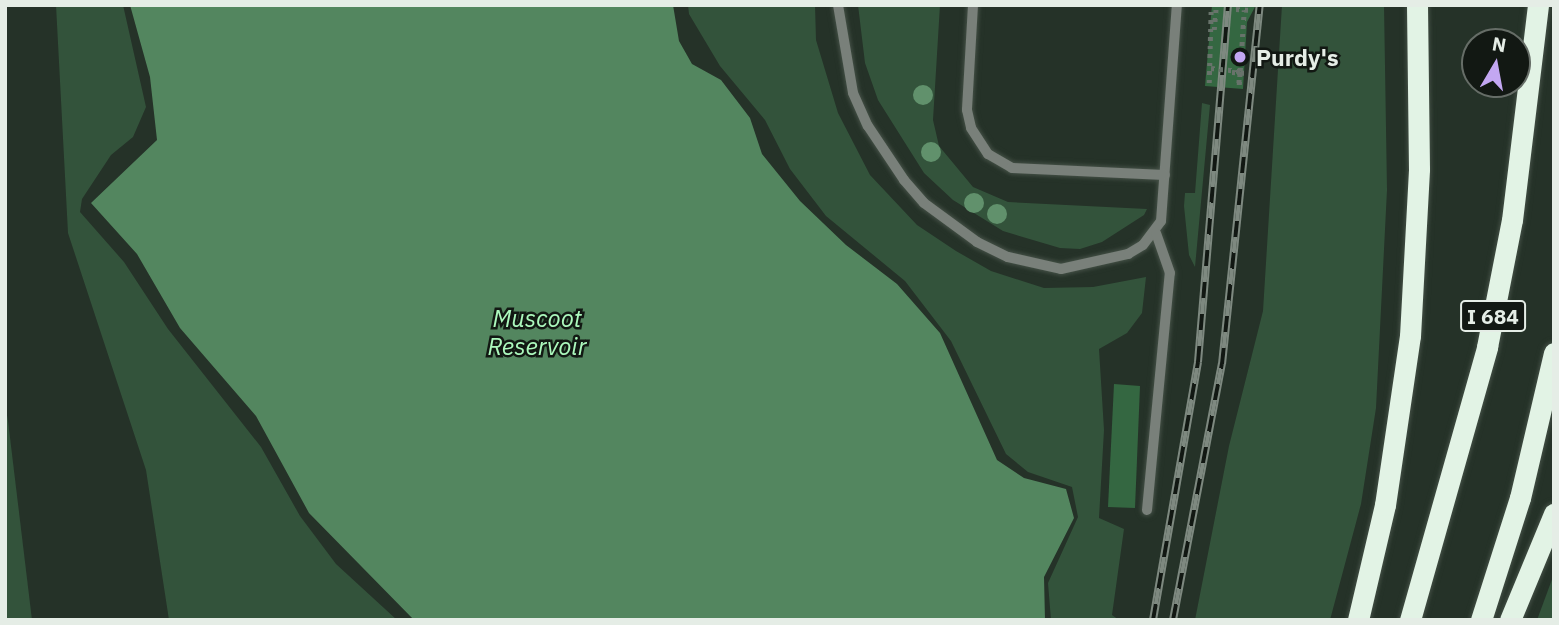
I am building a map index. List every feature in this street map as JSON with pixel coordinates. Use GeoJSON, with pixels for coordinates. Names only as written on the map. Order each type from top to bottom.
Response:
{"type":"FeatureCollection","features":[{"type":"Feature","properties":{"kind":"highway"},"geometry":{"type":"LineString","coordinates":[[1358,620],[1385,505],[1410,336],[1419,169],[1417,5]]}},
{"type":"Feature","properties":{"kind":"highway","name":"I 684"},"geometry":{"type":"LineString","coordinates":[[1410,620],[1487,347],[1512,220],[1538,5]]}},
{"type":"Feature","properties":{"kind":"highway","name":"I 684"},"geometry":{"type":"LineString","coordinates":[[1481,620],[1520,498],[1554,353]]}},
{"type":"Feature","properties":{"kind":"highway"},"geometry":{"type":"LineString","coordinates":[[1510,620],[1554,514]]}},
{"type":"Feature","properties":{"kind":"lane"},"geometry":{"type":"LineString","coordinates":[[838,5],[848,72],[868,125],[904,180],[949,223],[1009,257],[1061,269],[1128,254],[1156,233],[1164,208],[1177,5]]}},
{"type":"Feature","properties":{"kind":"lane"},"geometry":{"type":"LineString","coordinates":[[973,5],[967,110],[971,128],[988,154],[1012,168],[1165,175]]}},
{"type":"Feature","properties":{"kind":"lane"},"geometry":{"type":"LineString","coordinates":[[1147,510],[1170,273],[1156,233]]}},
{"type":"Feature","properties":{"kind":"path"},"geometry":{"type":"LineString","coordinates":[[1214,5],[1211,68],[1209,83],[1214,5]]}},
{"type":"Feature","properties":{"kind":"path"},"geometry":{"type":"LineString","coordinates":[[1236,9],[1252,10]]}},
{"type":"Feature","properties":{"kind":"path"},"geometry":{"type":"LineString","coordinates":[[1239,85],[1244,10]]}},
{"type":"Feature","properties":{"kind":"path"},"geometry":{"type":"LineString","coordinates":[[1211,68],[1248,73]]}},
{"type":"Feature","properties":{"kind":"path"},"geometry":{"type":"LineString","coordinates":[[1232,72],[1240,72]]}},
{"type":"Feature","properties":{"kind":"shaded area"},"geometry":{"type":"Polygon","coordinates":[[[56,5],[123,5],[146,107],[133,137],[111,155],[82,199],[80,212],[124,262],[168,329],[261,447],[300,516],[336,564],[397,620],[169,620],[146,470],[68,233],[56,5]]]}},
{"type":"Feature","properties":{"kind":"shaded area"},"geometry":{"type":"Polygon","coordinates":[[[688,5],[815,5],[816,40],[838,113],[870,175],[917,225],[956,251],[991,271],[1044,288],[1093,287],[1146,277],[1142,313],[1127,333],[1099,349],[1104,430],[1099,518],[1124,529],[1112,615],[1119,620],[1051,620],[1048,583],[1078,517],[1072,487],[1028,472],[1006,454],[951,341],[905,281],[826,216],[790,169],[765,120],[720,66],[689,14],[688,5]]]}},
{"type":"Feature","properties":{"kind":"shaded area"},"geometry":{"type":"Polygon","coordinates":[[[858,5],[940,5],[933,120],[939,146],[973,187],[1008,202],[1147,209],[1144,215],[1102,242],[1080,249],[1060,248],[1003,231],[953,200],[924,173],[878,100],[865,63],[858,5]]]}},
{"type":"Feature","properties":{"kind":"shaded area"},"geometry":{"type":"Polygon","coordinates":[[[1282,5],[1384,5],[1387,190],[1376,408],[1361,504],[1330,620],[1195,620],[1229,446],[1263,311],[1282,5]]]}},
{"type":"Feature","properties":{"kind":"shaded area"},"geometry":{"type":"Polygon","coordinates":[[[1202,103],[1210,105],[1195,267],[1189,255],[1184,206],[1185,193],[1195,193],[1202,103]]]}},
{"type":"Feature","properties":{"kind":"shaded area"},"geometry":{"type":"Polygon","coordinates":[[[5,404],[8,421],[32,620],[5,620],[5,404]]]}},
{"type":"Feature","properties":{"kind":"shaded area"},"geometry":{"type":"Polygon","coordinates":[[[1554,574],[1554,620],[1537,620],[1554,574]]]}},
{"type":"Feature","properties":{"kind":"water","name":"Muscoot Reservoir"},"geometry":{"type":"Polygon","coordinates":[[[130,5],[673,5],[679,41],[692,64],[721,80],[750,118],[762,154],[800,201],[846,245],[897,284],[940,333],[997,460],[1024,478],[1066,489],[1074,518],[1044,577],[1045,620],[414,620],[309,513],[256,416],[180,328],[137,254],[91,203],[157,140],[150,77],[130,5]]]}},
{"type":"Feature","properties":{"kind":"building"},"geometry":{"type":"Polygon","coordinates":[[[1212,5],[1256,5],[1247,22],[1243,89],[1205,86],[1212,5]]]}},
{"type":"Feature","properties":{"kind":"building"},"geometry":{"type":"Polygon","coordinates":[[[1114,384],[1140,386],[1135,508],[1108,507],[1114,384]]]}},
{"type":"Feature","properties":{"kind":"railway"},"geometry":{"type":"LineString","coordinates":[[1153,620],[1198,362],[1228,5]]}},
{"type":"Feature","properties":{"kind":"railway"},"geometry":{"type":"LineString","coordinates":[[1173,620],[1222,364],[1260,5]]}},
{"type":"Feature","properties":{"kind":"place","name":"Purdy's"},"geometry":{"type":"Point","coordinates":[1240,57]}}]}
